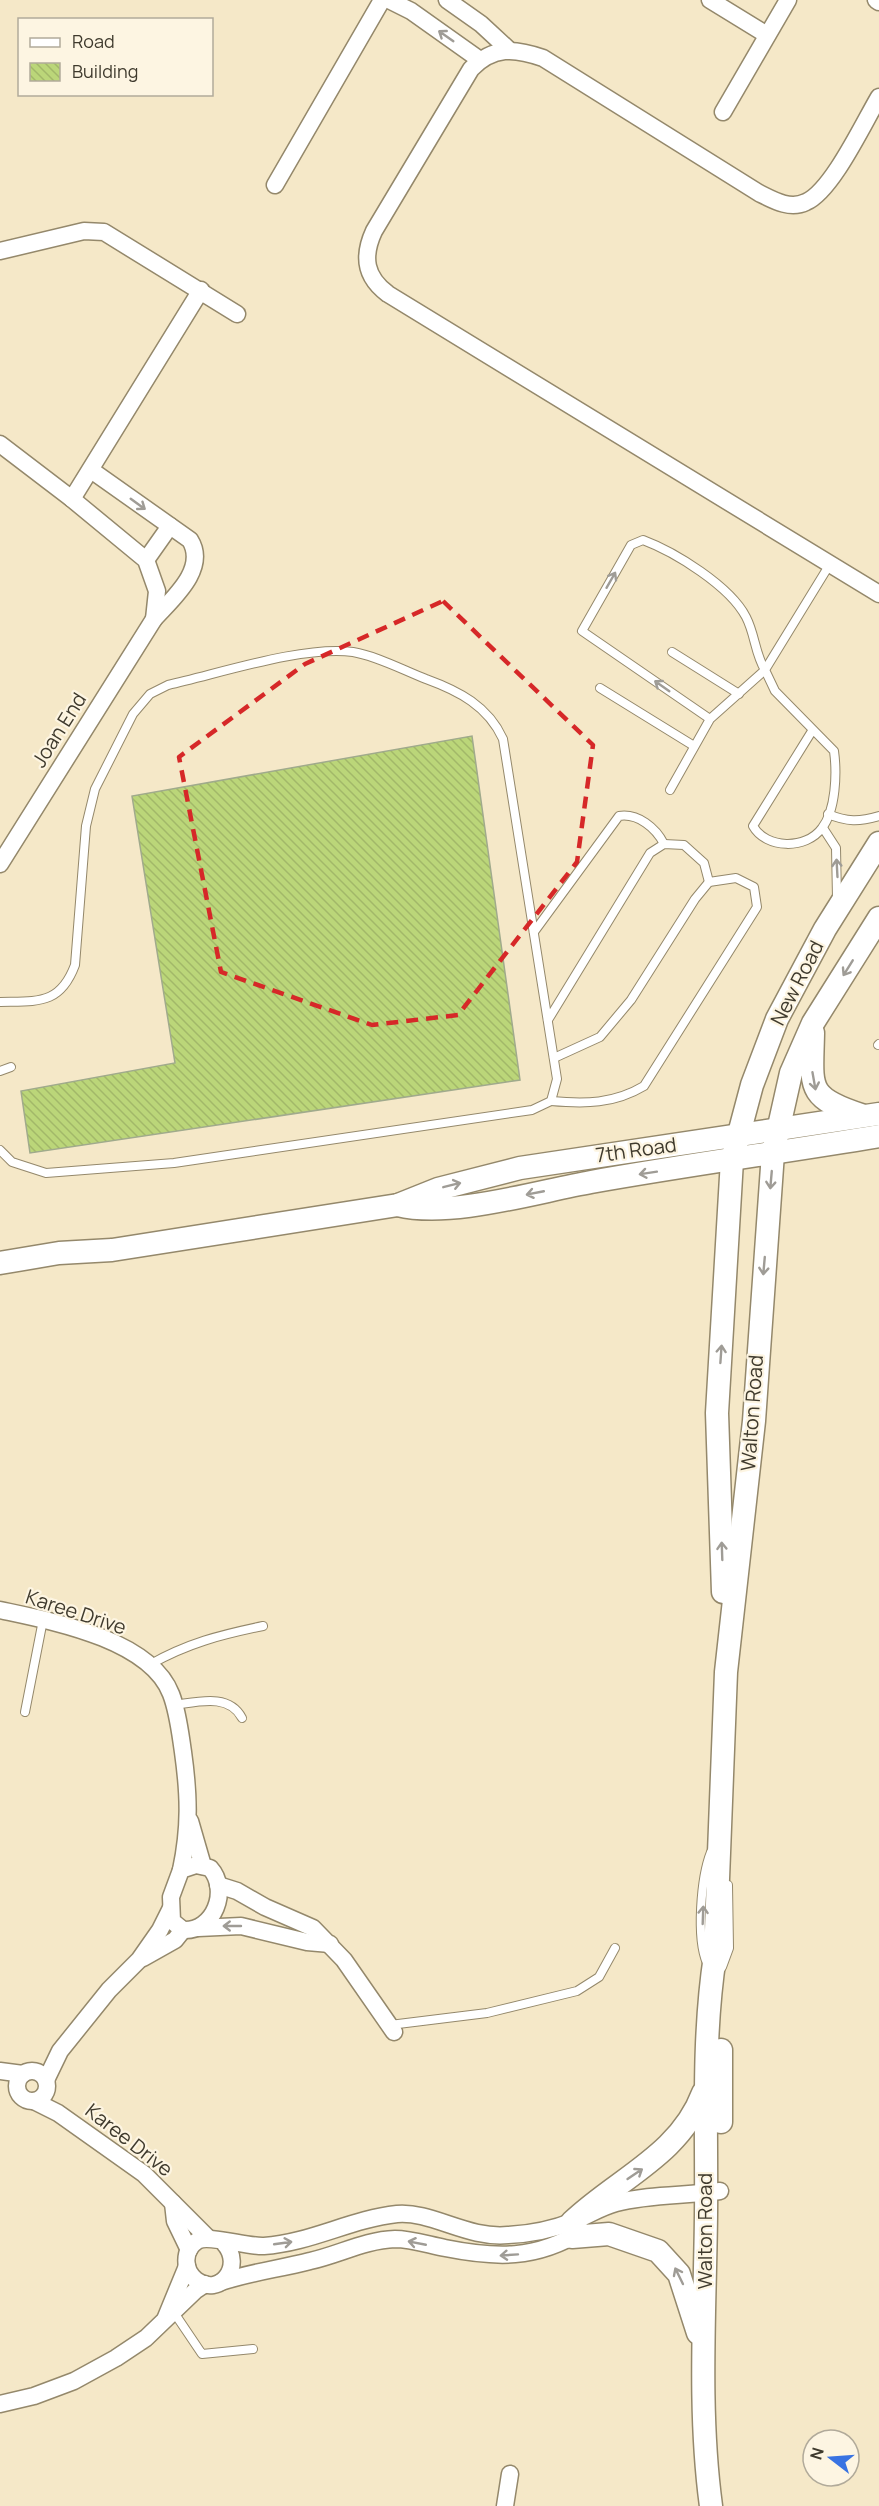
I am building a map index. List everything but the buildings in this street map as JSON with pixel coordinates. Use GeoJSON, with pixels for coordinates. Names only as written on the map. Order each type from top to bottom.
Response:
{"type":"FeatureCollection","features":[{"type":"Feature","properties":{"kind":"main road","name":"New Road"},"geometry":{"type":"LineString","coordinates":[[732,1160],[752,1085],[777,1018],[835,913],[879,843]]}},
{"type":"Feature","properties":{"kind":"main road","name":"New Road"},"geometry":{"type":"LineString","coordinates":[[773,1153],[790,1073],[813,1023],[879,918]]}},
{"type":"Feature","properties":{"kind":"main road"},"geometry":{"type":"LineString","coordinates":[[813,1023],[812,1077],[817,1093],[834,1106],[872,1115]]}},
{"type":"Feature","properties":{"kind":"main road","name":"7th Road"},"geometry":{"type":"LineString","coordinates":[[0,1263],[74,1251],[112,1250],[398,1205],[438,1189],[520,1168],[872,1115]]}},
{"type":"Feature","properties":{"kind":"main road","name":"7th Road"},"geometry":{"type":"LineString","coordinates":[[398,1205],[425,1210],[879,1136]]}},
{"type":"Feature","properties":{"kind":"main road","name":"Walton Road"},"geometry":{"type":"LineString","coordinates":[[717,2506],[713,2195],[719,1842],[726,1672],[754,1421],[773,1153]]}},
{"type":"Feature","properties":{"kind":"main road","name":"Walton Road"},"geometry":{"type":"LineString","coordinates":[[726,1672],[717,1413],[732,1160]]}},
{"type":"Feature","properties":{"kind":"main road","name":"7th Road"},"geometry":{"type":"LineString","coordinates":[[0,1278],[60,1266],[112,1250]]}},
{"type":"Feature","properties":{"kind":"main road","name":"Walton Road"},"geometry":{"type":"LineString","coordinates":[[711,2506],[706,2469],[704,2351],[713,2195],[706,2083],[716,1967]]}},
{"type":"Feature","properties":{"kind":"main road"},"geometry":{"type":"LineString","coordinates":[[572,2230],[672,2144],[696,2110],[706,2083]]}},
{"type":"Feature","properties":{"kind":"main road"},"geometry":{"type":"LineString","coordinates":[[572,2230],[609,2234],[649,2246],[671,2262],[679,2274],[704,2351]]}},
{"type":"Feature","properties":{"kind":"street"},"geometry":{"type":"LineString","coordinates":[[274,185],[382,0]]}},
{"type":"Feature","properties":{"kind":"street"},"geometry":{"type":"LineString","coordinates":[[389,0],[411,11],[480,60]]}},
{"type":"Feature","properties":{"kind":"street"},"geometry":{"type":"LineString","coordinates":[[447,0],[481,24],[508,49]]}},
{"type":"Feature","properties":{"kind":"street"},"geometry":{"type":"LineString","coordinates":[[710,0],[767,34]]}},
{"type":"Feature","properties":{"kind":"street"},"geometry":{"type":"LineString","coordinates":[[723,112],[788,0]]}},
{"type":"Feature","properties":{"kind":"street"},"geometry":{"type":"LineString","coordinates":[[879,97],[832,178],[818,195],[805,203],[792,205],[776,202],[759,193],[543,58],[508,49],[493,52],[471,69],[369,242],[366,252],[366,264],[376,285],[879,594]]}},
{"type":"Feature","properties":{"kind":"street"},"geometry":{"type":"LineString","coordinates":[[0,251],[84,231],[104,232],[237,314]]}},
{"type":"Feature","properties":{"kind":"street"},"geometry":{"type":"LineString","coordinates":[[72,499],[201,290]]}},
{"type":"Feature","properties":{"kind":"street"},"geometry":{"type":"LineString","coordinates":[[0,444],[146,560],[157,591],[154,619]]}},
{"type":"Feature","properties":{"kind":"street"},"geometry":{"type":"LineString","coordinates":[[91,470],[170,526],[146,560]]}},
{"type":"Feature","properties":{"kind":"street","name":"Joan End"},"geometry":{"type":"LineString","coordinates":[[0,864],[154,619],[177,594],[192,572],[196,561],[195,548],[190,540],[170,526]]}},
{"type":"Feature","properties":{"kind":"street","name":"Karee Drive"},"geometry":{"type":"LineString","coordinates":[[1,1614],[43,1620],[111,1642],[139,1656],[158,1673],[170,1692],[174,1705],[186,1773],[189,1820],[181,1870]]}},
{"type":"Feature","properties":{"kind":"street","name":"Karee Drive"},"geometry":{"type":"LineString","coordinates":[[189,1820],[203,1866]]}},
{"type":"Feature","properties":{"kind":"street"},"geometry":{"type":"LineString","coordinates":[[139,1960],[190,1929],[209,1921],[217,1904],[218,1885],[214,1873],[203,1866],[181,1870],[171,1897],[172,1921],[190,1929],[241,1926],[307,1942],[330,1944]]}},
{"type":"Feature","properties":{"kind":"street"},"geometry":{"type":"LineString","coordinates":[[218,1885],[237,1890],[265,1907],[314,1928],[330,1944],[392,2029]]}},
{"type":"Feature","properties":{"kind":"street"},"geometry":{"type":"LineString","coordinates":[[260,1930],[265,1907]]}},
{"type":"Feature","properties":{"kind":"street"},"geometry":{"type":"LineString","coordinates":[[0,2080],[22,2097],[42,2091],[60,2051],[109,1990],[139,1960],[160,1930],[171,1908]]}},
{"type":"Feature","properties":{"kind":"street"},"geometry":{"type":"LineString","coordinates":[[19,2093],[17,2086],[26,2073],[60,2051]]}},
{"type":"Feature","properties":{"kind":"street"},"geometry":{"type":"LineString","coordinates":[[0,2071],[36,2072],[42,2091]]}},
{"type":"Feature","properties":{"kind":"street","name":"Karee Drive"},"geometry":{"type":"LineString","coordinates":[[42,2091],[58,2113],[144,2174],[208,2238]]}},
{"type":"Feature","properties":{"kind":"street"},"geometry":{"type":"LineString","coordinates":[[188,2258],[193,2278],[213,2283],[386,2241],[411,2241],[475,2254],[510,2256],[543,2249],[572,2230],[600,2207],[642,2197],[713,2195]]}},
{"type":"Feature","properties":{"kind":"street","name":"Karee Drive"},"geometry":{"type":"LineString","coordinates":[[173,2202],[175,2221],[188,2258]]}},
{"type":"Feature","properties":{"kind":"street"},"geometry":{"type":"LineString","coordinates":[[169,2314],[196,2241],[208,2238],[224,2243],[262,2246],[300,2241],[398,2214],[422,2217],[471,2233],[506,2236],[540,2230],[572,2230]]}},
{"type":"Feature","properties":{"kind":"street"},"geometry":{"type":"LineString","coordinates":[[383,2218],[386,2241]]}},
{"type":"Feature","properties":{"kind":"street"},"geometry":{"type":"LineString","coordinates":[[540,2230],[543,2249]]}},
{"type":"Feature","properties":{"kind":"street"},"geometry":{"type":"LineString","coordinates":[[0,2404],[34,2396],[74,2381],[146,2338],[169,2314],[213,2283],[227,2277],[233,2263],[232,2255],[224,2243]]}},
{"type":"Feature","properties":{"kind":"street"},"geometry":{"type":"LineString","coordinates":[[505,2506],[510,2474]]}},
{"type":"Feature","properties":{"kind":"lane"},"geometry":{"type":"LineString","coordinates":[[710,719],[582,631],[631,545],[643,540],[658,546],[728,592],[746,617],[765,670],[776,691],[812,731],[834,751],[835,778],[823,828],[797,843],[771,842],[756,832],[753,826],[812,731]]}},
{"type":"Feature","properties":{"kind":"lane"},"geometry":{"type":"LineString","coordinates":[[670,790],[710,719],[765,670],[830,564]]}},
{"type":"Feature","properties":{"kind":"lane"},"geometry":{"type":"LineString","coordinates":[[0,1002],[36,1001],[56,996],[69,982],[75,965],[86,826],[95,789],[133,714],[150,694],[168,685],[319,651],[356,652],[452,689],[481,707],[497,725],[503,739],[554,1058],[557,1079],[551,1101]]}},
{"type":"Feature","properties":{"kind":"lane"},"geometry":{"type":"LineString","coordinates":[[672,652],[739,694]]}},
{"type":"Feature","properties":{"kind":"lane"},"geometry":{"type":"LineString","coordinates":[[600,688],[694,746]]}},
{"type":"Feature","properties":{"kind":"lane"},"geometry":{"type":"LineString","coordinates":[[534,932],[619,816],[630,814],[643,821],[659,834],[664,844]]}},
{"type":"Feature","properties":{"kind":"lane"},"geometry":{"type":"LineString","coordinates":[[828,814],[858,822],[879,816]]}},
{"type":"Feature","properties":{"kind":"lane"},"geometry":{"type":"LineString","coordinates":[[823,828],[836,848],[838,888],[835,913]]}},
{"type":"Feature","properties":{"kind":"lane"},"geometry":{"type":"LineString","coordinates":[[548,1020],[650,853],[664,844],[684,845],[704,863],[709,882]]}},
{"type":"Feature","properties":{"kind":"lane"},"geometry":{"type":"LineString","coordinates":[[0,1150],[12,1162],[46,1173],[174,1163],[532,1110],[551,1101],[591,1104],[628,1095],[644,1086],[757,907],[754,887],[736,878],[709,882],[695,899],[631,1000],[600,1037],[554,1058]]}},
{"type":"Feature","properties":{"kind":"lane"},"geometry":{"type":"LineString","coordinates":[[0,1071],[11,1067]]}},
{"type":"Feature","properties":{"kind":"lane"},"geometry":{"type":"LineString","coordinates":[[25,1712],[43,1620]]}},
{"type":"Feature","properties":{"kind":"lane"},"geometry":{"type":"LineString","coordinates":[[149,1665],[180,1647],[206,1638],[263,1626]]}},
{"type":"Feature","properties":{"kind":"lane"},"geometry":{"type":"LineString","coordinates":[[174,1705],[222,1701],[237,1708],[242,1718]]}},
{"type":"Feature","properties":{"kind":"lane"},"geometry":{"type":"LineString","coordinates":[[392,2029],[487,2013],[577,1991],[599,1977],[615,1948]]}},
{"type":"Feature","properties":{"kind":"lane"},"geometry":{"type":"LineString","coordinates":[[169,2314],[202,2354],[253,2349]]}},
{"type":"Feature","properties":{"kind":"highlighted area"},"geometry":{"type":"Polygon","coordinates":[[[443,601],[593,745],[577,862],[458,1015],[372,1025],[221,972],[179,757],[305,664],[443,601]]]}}]}
